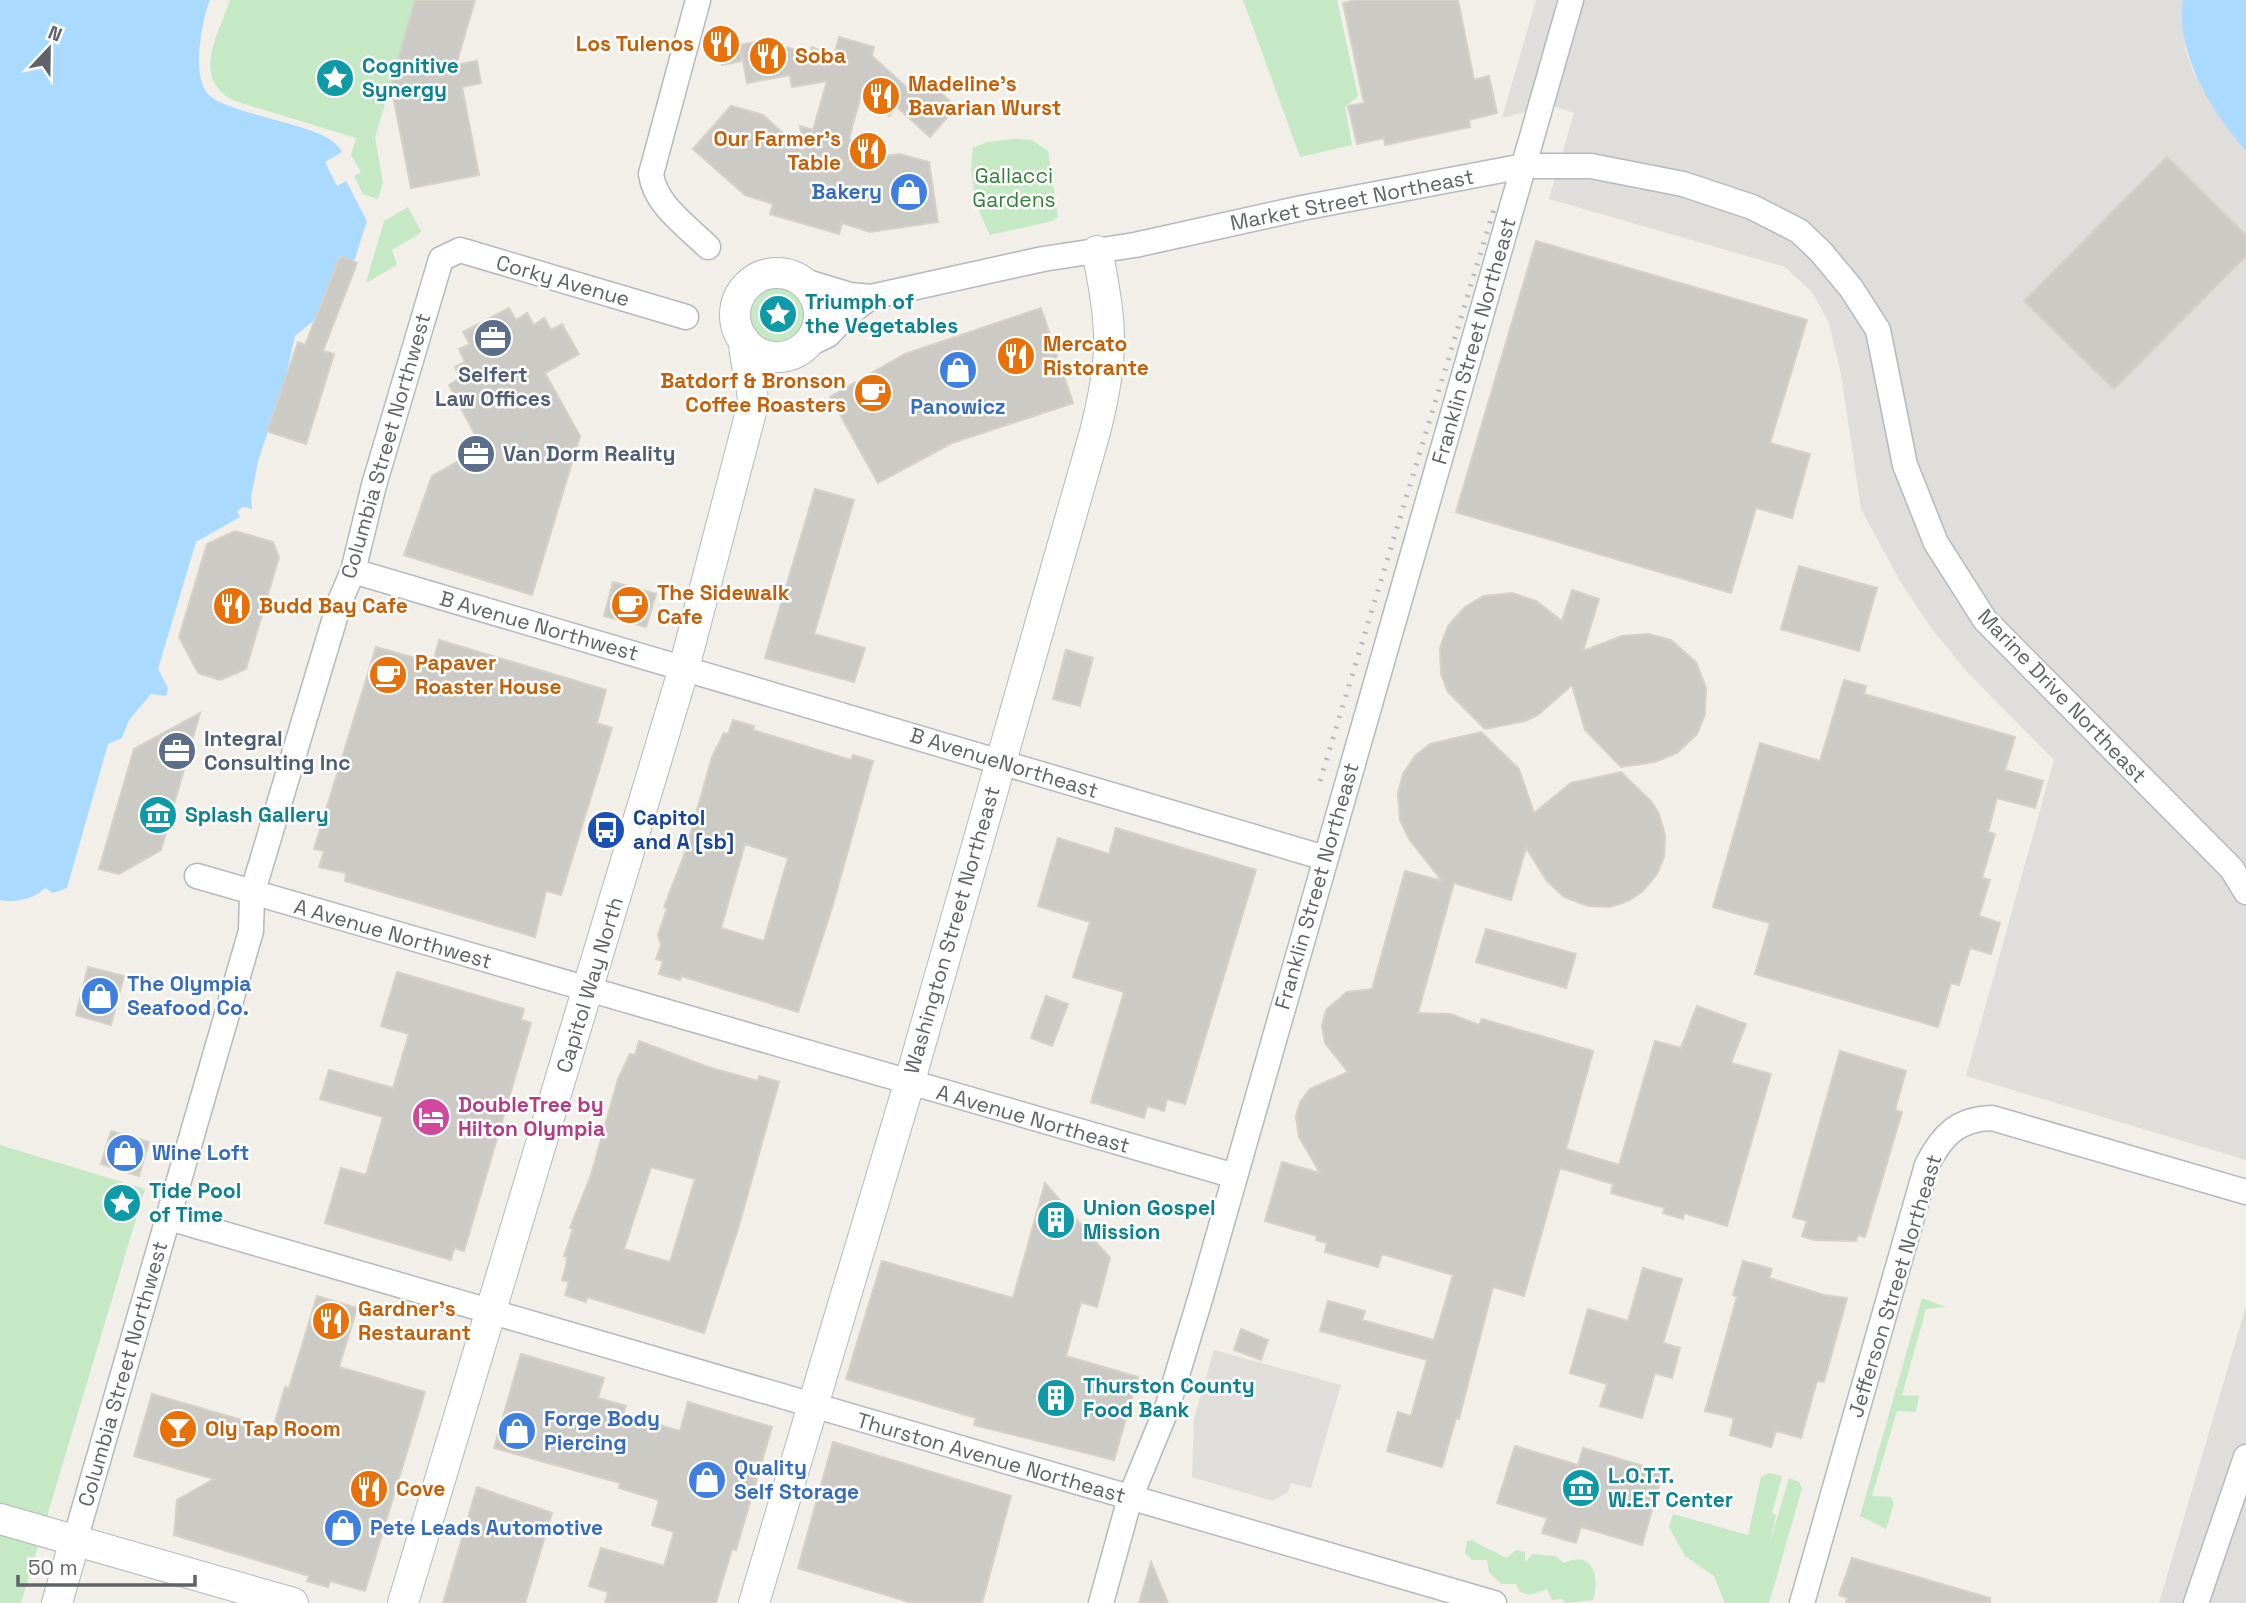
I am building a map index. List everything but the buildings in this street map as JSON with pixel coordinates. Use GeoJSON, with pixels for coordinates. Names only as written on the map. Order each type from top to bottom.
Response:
{"type":"FeatureCollection","features":[{"type":"Feature","properties":{"kind":"street"},"geometry":{"type":"LineString","coordinates":[[698,0],[651,174],[652,184],[662,202],[708,247]]}},
{"type":"Feature","properties":{"kind":"street"},"geometry":{"type":"LineString","coordinates":[[1524,166],[1571,0]]}},
{"type":"Feature","properties":{"kind":"street","name":"Market Street Northeast"},"geometry":{"type":"LineString","coordinates":[[797,278],[850,295],[871,297],[1043,259],[1097,251],[1524,166],[1591,166],[1683,184],[1752,208],[1799,231],[1821,252]]}},
{"type":"Feature","properties":{"kind":"street","name":"Franklin Street Northeast"},"geometry":{"type":"LineString","coordinates":[[1101,1603],[1130,1498],[1167,1408],[1524,166]]}},
{"type":"Feature","properties":{"kind":"street","name":"Corky Avenue"},"geometry":{"type":"LineString","coordinates":[[442,259],[460,250],[686,317]]}},
{"type":"Feature","properties":{"kind":"street","name":"Washington Street Northeast"},"geometry":{"type":"LineString","coordinates":[[754,1603],[909,1084],[1109,379],[1111,332],[1097,251]]}},
{"type":"Feature","properties":{"kind":"street","name":"Marine Drive Northeast"},"geometry":{"type":"LineString","coordinates":[[1821,252],[1851,288],[1878,330],[1886,355],[1905,465],[1936,542],[1985,620],[2232,869],[2246,892]]}},
{"type":"Feature","properties":{"kind":"street","name":"Columbia Street Northwest"},"geometry":{"type":"LineString","coordinates":[[57,1603],[251,931],[252,894],[340,601],[353,572],[374,485],[442,259]]}},
{"type":"Feature","properties":{"kind":"street"},"geometry":{"type":"LineString","coordinates":[[774,274],[797,278],[806,285],[817,304],[818,326],[807,345],[797,352],[774,357],[763,354],[744,340],[736,316],[743,291],[762,276],[774,274]]}},
{"type":"Feature","properties":{"kind":"street","name":"Market Street Northeast"},"geometry":{"type":"LineString","coordinates":[[807,345],[828,335],[846,315],[871,297]]}},
{"type":"Feature","properties":{"kind":"street","name":"Capitol Way North"},"geometry":{"type":"LineString","coordinates":[[404,1603],[489,1310],[589,991],[684,668],[753,404],[752,375],[744,357],[744,340]]}},
{"type":"Feature","properties":{"kind":"street","name":"Capitol Way North"},"geometry":{"type":"LineString","coordinates":[[753,404],[769,382],[788,369],[807,345]]}},
{"type":"Feature","properties":{"kind":"street","name":"B Avenue Northwest"},"geometry":{"type":"LineString","coordinates":[[353,572],[684,668]]}},
{"type":"Feature","properties":{"kind":"street","name":"B AvenueNortheast"},"geometry":{"type":"LineString","coordinates":[[684,668],[1325,858]]}},
{"type":"Feature","properties":{"kind":"street","name":"A Avenue Northwest"},"geometry":{"type":"LineString","coordinates":[[197,876],[589,991]]}},
{"type":"Feature","properties":{"kind":"street","name":"A Avenue Northeast"},"geometry":{"type":"LineString","coordinates":[[589,991],[1235,1176]]}},
{"type":"Feature","properties":{"kind":"street","name":"Jefferson Street Northeast"},"geometry":{"type":"LineString","coordinates":[[1802,1603],[1927,1165],[1945,1136],[1958,1125],[1973,1119],[1992,1118],[2246,1192]]}},
{"type":"Feature","properties":{"kind":"street","name":"Thurston Avenue Northeast"},"geometry":{"type":"LineString","coordinates":[[169,1218],[1130,1498],[1172,1507],[1456,1598],[1494,1603]]}},
{"type":"Feature","properties":{"kind":"street"},"geometry":{"type":"LineString","coordinates":[[2196,1603],[2246,1457]]}},
{"type":"Feature","properties":{"kind":"street"},"geometry":{"type":"LineString","coordinates":[[0,1519],[293,1603]]}},
{"type":"Feature","properties":{"kind":"shaded area"},"geometry":{"type":"Polygon","coordinates":[[[1536,0],[2183,0],[2185,49],[2194,74],[2246,151],[2246,1160],[1966,1076],[2054,760],[1968,673],[1931,628],[1900,581],[1861,509],[1841,374],[1829,323],[1812,292],[1785,267],[1549,199],[1574,113],[1550,105],[1502,118],[1536,0]]]}},
{"type":"Feature","properties":{"kind":"shaded area"},"geometry":{"type":"Polygon","coordinates":[[[2246,1306],[2246,1603],[2159,1603],[2246,1306]]]}},
{"type":"Feature","properties":{"kind":"shaded area"},"geometry":{"type":"Polygon","coordinates":[[[1214,1350],[1341,1385],[1311,1488],[1291,1483],[1288,1492],[1273,1501],[1192,1477],[1194,1418],[1214,1350]]]}},
{"type":"Feature","properties":{"kind":"green space"},"geometry":{"type":"Polygon","coordinates":[[[230,0],[415,0],[375,138],[383,182],[378,199],[363,194],[354,176],[361,172],[351,155],[356,138],[235,101],[221,92],[210,69],[211,56],[230,0]]]}},
{"type":"Feature","properties":{"kind":"green space"},"geometry":{"type":"Polygon","coordinates":[[[1243,0],[1337,0],[1358,96],[1345,107],[1352,145],[1300,157],[1243,0]]]}},
{"type":"Feature","properties":{"kind":"green space","name":"Gallacci Gardens"},"geometry":{"type":"Polygon","coordinates":[[[1032,140],[1048,151],[1058,217],[1052,221],[990,235],[974,193],[973,148],[987,142],[1032,140]]]}},
{"type":"Feature","properties":{"kind":"green space"},"geometry":{"type":"Polygon","coordinates":[[[408,207],[421,231],[392,250],[397,265],[366,283],[384,221],[408,207]]]}},
{"type":"Feature","properties":{"kind":"green space"},"geometry":{"type":"Polygon","coordinates":[[[778,284],[790,286],[800,293],[807,303],[807,327],[800,337],[790,344],[778,346],[766,344],[756,337],[749,327],[747,315],[749,303],[756,293],[766,286],[778,284]]]}},
{"type":"Feature","properties":{"kind":"green space"},"geometry":{"type":"Polygon","coordinates":[[[0,1145],[145,1189],[21,1603],[0,1603],[0,1145]]]}},
{"type":"Feature","properties":{"kind":"green space"},"geometry":{"type":"Polygon","coordinates":[[[1922,1298],[1946,1307],[1926,1309],[1902,1395],[1919,1396],[1916,1412],[1897,1411],[1872,1496],[1891,1497],[1894,1503],[1886,1529],[1860,1516],[1922,1298]]]}},
{"type":"Feature","properties":{"kind":"green space"},"geometry":{"type":"Polygon","coordinates":[[[1769,1473],[1782,1476],[1772,1513],[1776,1515],[1770,1542],[1789,1478],[1799,1482],[1802,1488],[1769,1603],[1725,1603],[1714,1576],[1685,1556],[1669,1527],[1673,1514],[1748,1535],[1761,1477],[1769,1473]]]}},
{"type":"Feature","properties":{"kind":"green space"},"geometry":{"type":"Polygon","coordinates":[[[1472,1540],[1506,1558],[1516,1550],[1525,1552],[1525,1562],[1533,1554],[1556,1556],[1564,1563],[1582,1560],[1588,1563],[1595,1575],[1593,1600],[1565,1603],[1562,1599],[1552,1600],[1547,1589],[1530,1595],[1520,1592],[1516,1584],[1501,1584],[1489,1572],[1487,1560],[1472,1560],[1465,1553],[1467,1541],[1472,1540]]]}},
{"type":"Feature","properties":{"kind":"water"},"geometry":{"type":"Polygon","coordinates":[[[0,0],[210,0],[199,53],[200,76],[206,91],[229,106],[306,129],[335,143],[342,152],[325,162],[337,186],[346,181],[367,221],[348,280],[333,305],[295,336],[285,380],[258,461],[251,497],[252,509],[243,507],[237,511],[240,517],[196,542],[158,669],[168,688],[166,696],[151,694],[129,720],[122,738],[108,744],[67,888],[53,893],[45,888],[30,897],[12,901],[0,900],[0,0]]]}},
{"type":"Feature","properties":{"kind":"water"},"geometry":{"type":"Polygon","coordinates":[[[2183,0],[2246,0],[2246,151],[2209,100],[2190,61],[2182,20],[2183,0]]]}},
{"type":"Feature","properties":{"kind":"railway"},"geometry":{"type":"LineString","coordinates":[[1320,781],[1494,209]]}},
{"type":"Feature","properties":{"kind":"place","name":"Los Tulenos"},"geometry":{"type":"Point","coordinates":[721,44]}},
{"type":"Feature","properties":{"kind":"place","name":"Soba"},"geometry":{"type":"Point","coordinates":[768,56]}},
{"type":"Feature","properties":{"kind":"place","name":"Cognitive Synergy"},"geometry":{"type":"Point","coordinates":[335,78]}},
{"type":"Feature","properties":{"kind":"place","name":"Madeline’s Bavarian Wurst"},"geometry":{"type":"Point","coordinates":[881,96]}},
{"type":"Feature","properties":{"kind":"place","name":"Our Farmer's Table"},"geometry":{"type":"Point","coordinates":[868,151]}},
{"type":"Feature","properties":{"kind":"place","name":"Bakery"},"geometry":{"type":"Point","coordinates":[909,192]}},
{"type":"Feature","properties":{"kind":"place","name":"Triumph of the Vegetables"},"geometry":{"type":"Point","coordinates":[778,314]}},
{"type":"Feature","properties":{"kind":"place","name":"Selfert Law Offices"},"geometry":{"type":"Point","coordinates":[493,338]}},
{"type":"Feature","properties":{"kind":"place","name":"Mercato Ristorante"},"geometry":{"type":"Point","coordinates":[1016,356]}},
{"type":"Feature","properties":{"kind":"place","name":"Panowicz"},"geometry":{"type":"Point","coordinates":[958,370]}},
{"type":"Feature","properties":{"kind":"place","name":"Batdorf & Bronson Coffee Roasters"},"geometry":{"type":"Point","coordinates":[873,393]}},
{"type":"Feature","properties":{"kind":"place","name":"Van Dorm Reality"},"geometry":{"type":"Point","coordinates":[476,454]}},
{"type":"Feature","properties":{"kind":"place","name":"The Sidewalk Cafe"},"geometry":{"type":"Point","coordinates":[630,605]}},
{"type":"Feature","properties":{"kind":"place","name":"Budd Bay Cafe"},"geometry":{"type":"Point","coordinates":[232,606]}},
{"type":"Feature","properties":{"kind":"place","name":"Papaver Roaster House"},"geometry":{"type":"Point","coordinates":[388,675]}},
{"type":"Feature","properties":{"kind":"place","name":"Integral Consulting Inc"},"geometry":{"type":"Point","coordinates":[177,751]}},
{"type":"Feature","properties":{"kind":"place","name":"Splash Gallery"},"geometry":{"type":"Point","coordinates":[158,815]}},
{"type":"Feature","properties":{"kind":"place","name":"Capitol and A [sb]"},"geometry":{"type":"Point","coordinates":[606,830]}},
{"type":"Feature","properties":{"kind":"place","name":"The Olympia Seafood Co."},"geometry":{"type":"Point","coordinates":[100,996]}},
{"type":"Feature","properties":{"kind":"place","name":"DoubleTree by Hilton Olympia"},"geometry":{"type":"Point","coordinates":[431,1117]}},
{"type":"Feature","properties":{"kind":"place","name":"Wine Loft"},"geometry":{"type":"Point","coordinates":[125,1153]}},
{"type":"Feature","properties":{"kind":"place","name":"Tide Pool of Time"},"geometry":{"type":"Point","coordinates":[122,1203]}},
{"type":"Feature","properties":{"kind":"place","name":"Union Gospel Mission"},"geometry":{"type":"Point","coordinates":[1056,1220]}},
{"type":"Feature","properties":{"kind":"place","name":"Gardner's Restaurant"},"geometry":{"type":"Point","coordinates":[331,1321]}},
{"type":"Feature","properties":{"kind":"place","name":"Thurston County Food Bank"},"geometry":{"type":"Point","coordinates":[1056,1398]}},
{"type":"Feature","properties":{"kind":"place","name":"Oly Tap Room"},"geometry":{"type":"Point","coordinates":[178,1429]}},
{"type":"Feature","properties":{"kind":"place","name":"Forge Body Piercing"},"geometry":{"type":"Point","coordinates":[517,1431]}},
{"type":"Feature","properties":{"kind":"place","name":"Quality Self Storage"},"geometry":{"type":"Point","coordinates":[707,1480]}},
{"type":"Feature","properties":{"kind":"place","name":"L.O.T.T. W.E.T Center"},"geometry":{"type":"Point","coordinates":[1581,1488]}},
{"type":"Feature","properties":{"kind":"place","name":"Cove"},"geometry":{"type":"Point","coordinates":[369,1489]}},
{"type":"Feature","properties":{"kind":"place","name":"Pete Leads Automotive"},"geometry":{"type":"Point","coordinates":[343,1528]}}]}
